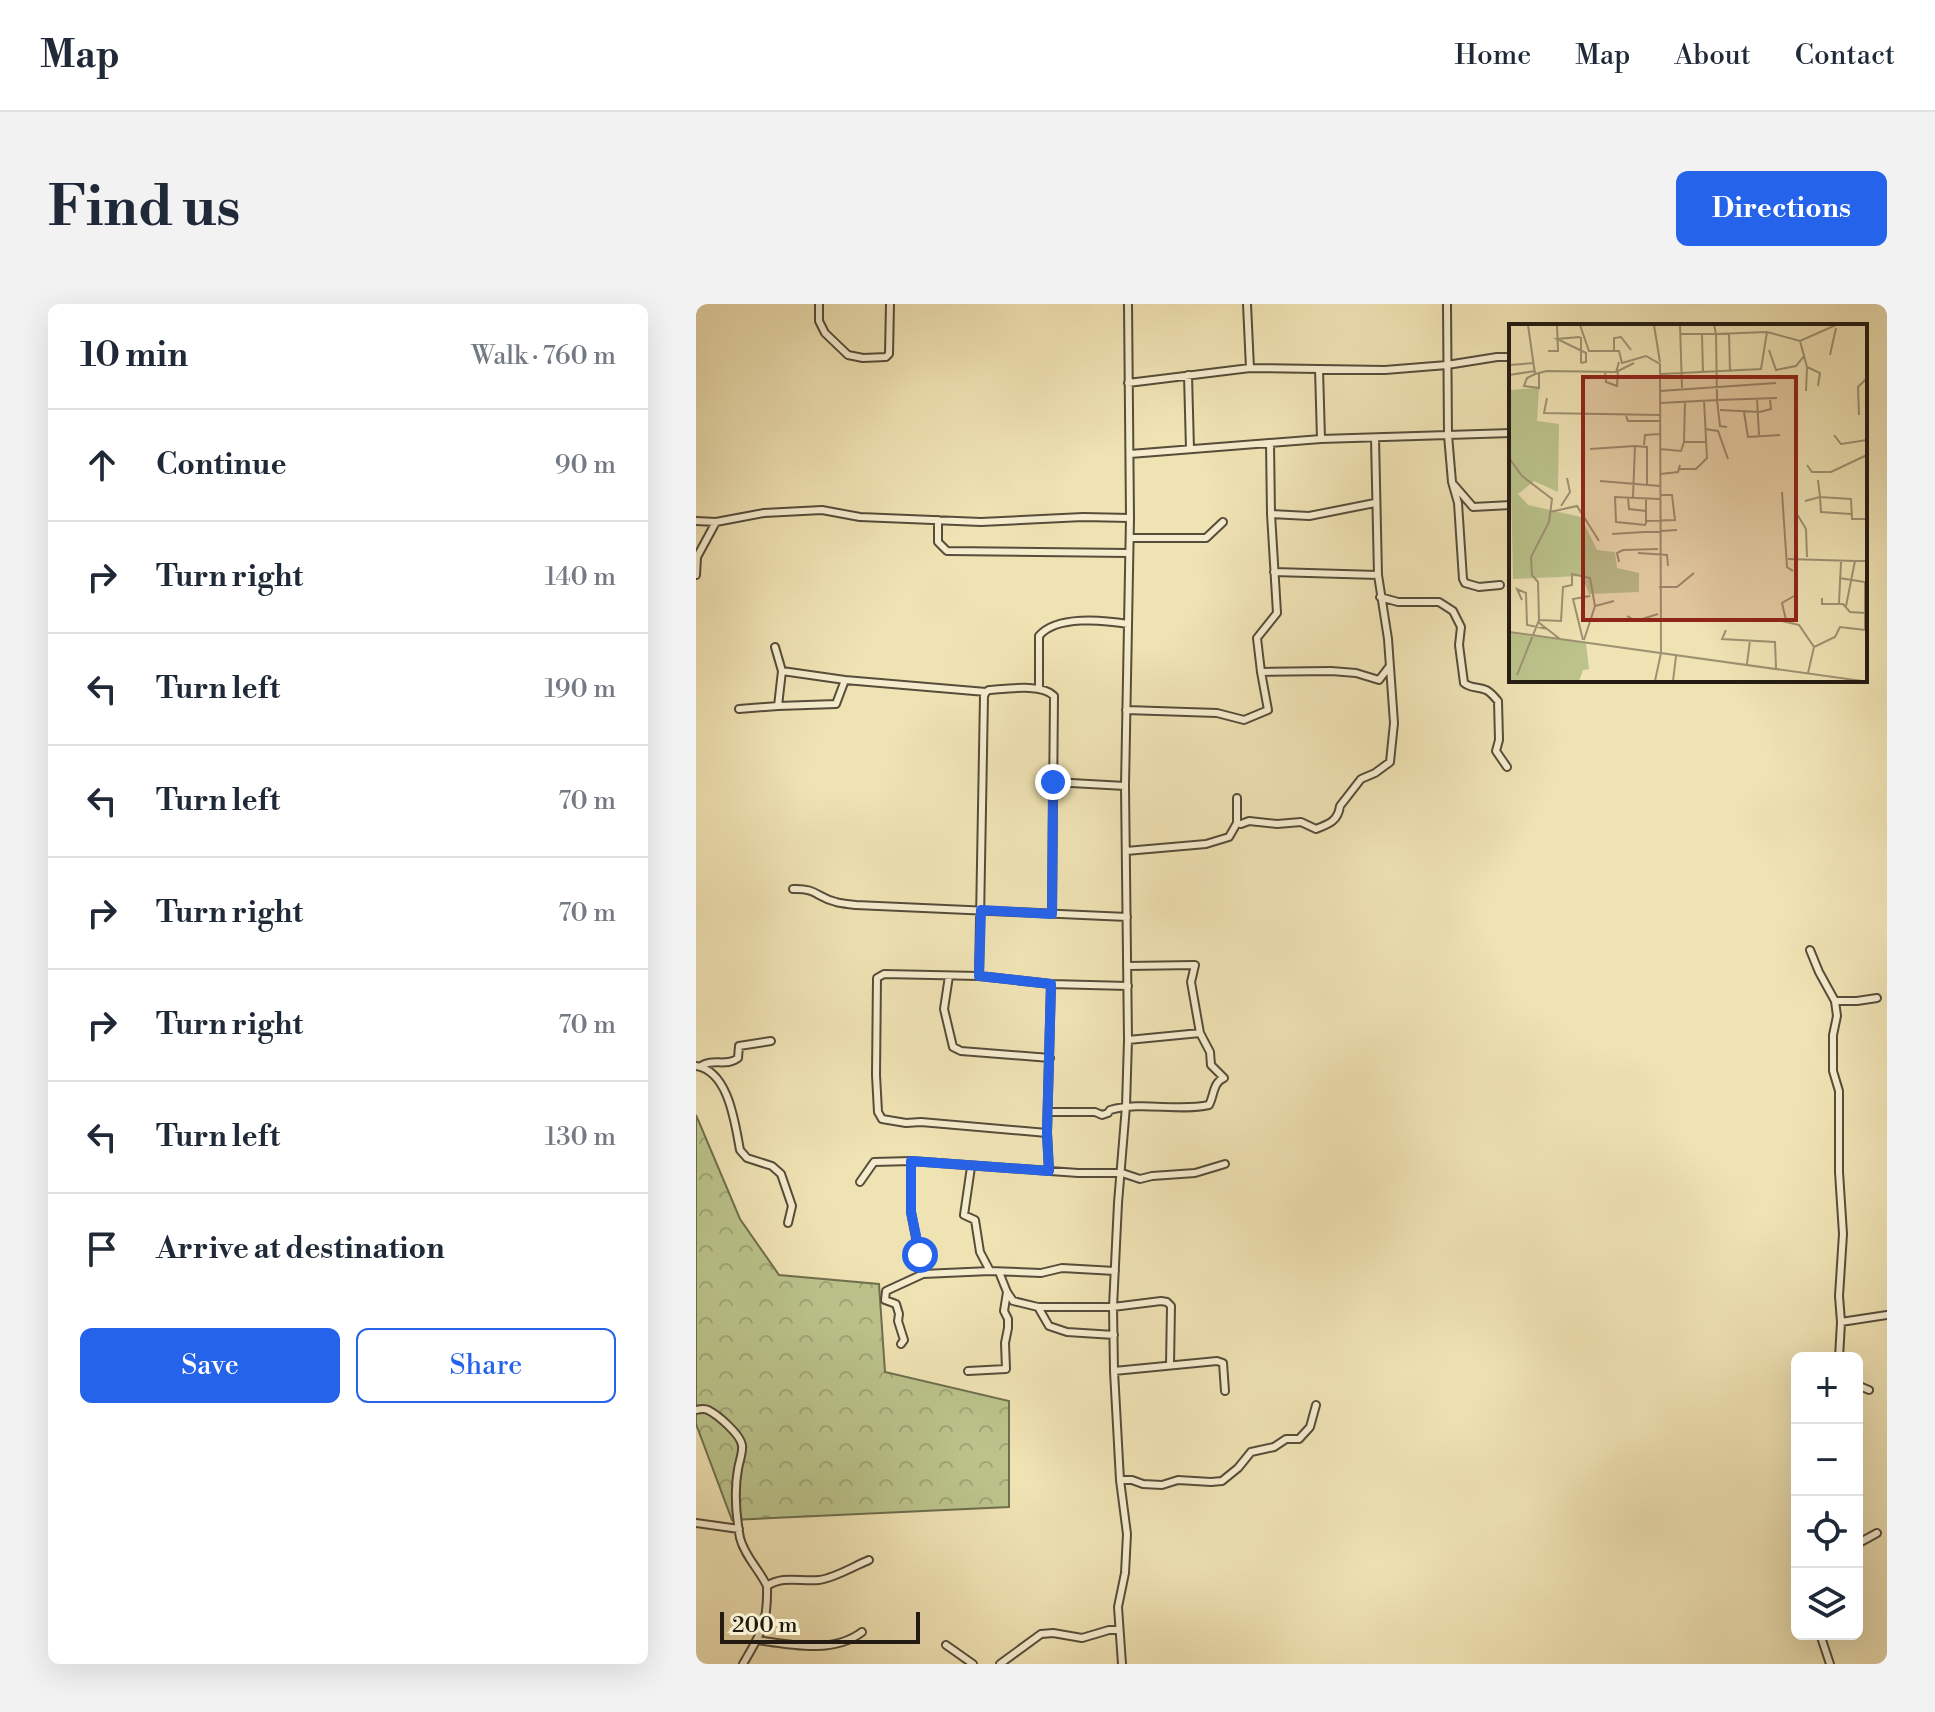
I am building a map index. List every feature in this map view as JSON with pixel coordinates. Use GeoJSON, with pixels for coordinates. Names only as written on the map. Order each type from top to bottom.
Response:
{"type":"FeatureCollection","features":[{"type":"Feature","properties":{"kind":"street"},"geometry":{"type":"LineString","coordinates":[[819,304],[819,321],[825,333],[848,355],[863,358],[886,357],[889,354],[890,304]]}},
{"type":"Feature","properties":{"kind":"street"},"geometry":{"type":"LineString","coordinates":[[1122,1664],[1118,1607],[1125,1573],[1127,1534],[1120,1480],[1113,1307],[1128,1040],[1125,786],[1130,538],[1128,304]]}},
{"type":"Feature","properties":{"kind":"street"},"geometry":{"type":"LineString","coordinates":[[1247,304],[1250,368]]}},
{"type":"Feature","properties":{"kind":"street"},"geometry":{"type":"LineString","coordinates":[[1447,304],[1448,435],[1452,482],[1458,503],[1463,579],[1465,583],[1479,587],[1500,585]]}},
{"type":"Feature","properties":{"kind":"street"},"geometry":{"type":"LineString","coordinates":[[1128,383],[1250,368],[1385,370],[1509,357]]}},
{"type":"Feature","properties":{"kind":"street"},"geometry":{"type":"LineString","coordinates":[[1319,369],[1321,439]]}},
{"type":"Feature","properties":{"kind":"street"},"geometry":{"type":"LineString","coordinates":[[1188,375],[1190,449]]}},
{"type":"Feature","properties":{"kind":"street"},"geometry":{"type":"LineString","coordinates":[[1130,454],[1321,439],[1509,433]]}},
{"type":"Feature","properties":{"kind":"street"},"geometry":{"type":"LineString","coordinates":[[1237,823],[1301,822],[1316,829],[1331,824],[1340,806],[1361,779],[1390,762],[1394,723],[1388,639],[1378,575],[1375,438]]}},
{"type":"Feature","properties":{"kind":"street"},"geometry":{"type":"LineString","coordinates":[[1126,710],[1217,713],[1244,720],[1268,710],[1257,638],[1277,613],[1270,443]]}},
{"type":"Feature","properties":{"kind":"street"},"geometry":{"type":"LineString","coordinates":[[1452,482],[1473,507],[1509,505]]}},
{"type":"Feature","properties":{"kind":"street"},"geometry":{"type":"LineString","coordinates":[[1271,514],[1309,516],[1375,503]]}},
{"type":"Feature","properties":{"kind":"street"},"geometry":{"type":"LineString","coordinates":[[696,521],[716,522],[764,513],[822,510],[860,517],[981,522],[1130,518]]}},
{"type":"Feature","properties":{"kind":"street"},"geometry":{"type":"LineString","coordinates":[[938,520],[938,542],[947,551],[1129,553]]}},
{"type":"Feature","properties":{"kind":"street"},"geometry":{"type":"LineString","coordinates":[[696,575],[697,557],[716,522]]}},
{"type":"Feature","properties":{"kind":"street"},"geometry":{"type":"LineString","coordinates":[[1130,538],[1206,538],[1223,522]]}},
{"type":"Feature","properties":{"kind":"street"},"geometry":{"type":"LineString","coordinates":[[1274,572],[1378,575]]}},
{"type":"Feature","properties":{"kind":"street"},"geometry":{"type":"LineString","coordinates":[[1380,597],[1398,602],[1439,602],[1453,611],[1461,627],[1459,645],[1464,683],[1489,691],[1498,701],[1499,740],[1496,751],[1507,767]]}},
{"type":"Feature","properties":{"kind":"street"},"geometry":{"type":"LineString","coordinates":[[1039,689],[1039,636],[1045,629],[1068,622],[1128,624]]}},
{"type":"Feature","properties":{"kind":"street"},"geometry":{"type":"LineString","coordinates":[[775,647],[782,671],[778,706]]}},
{"type":"Feature","properties":{"kind":"street"},"geometry":{"type":"LineString","coordinates":[[1261,672],[1331,671],[1356,673],[1379,680],[1390,666]]}},
{"type":"Feature","properties":{"kind":"street"},"geometry":{"type":"LineString","coordinates":[[782,671],[845,680],[986,692],[1049,690],[1054,696],[1052,914]]}},
{"type":"Feature","properties":{"kind":"street"},"geometry":{"type":"LineString","coordinates":[[739,709],[836,704],[845,680]]}},
{"type":"Feature","properties":{"kind":"street"},"geometry":{"type":"LineString","coordinates":[[979,976],[986,692]]}},
{"type":"Feature","properties":{"kind":"street"},"geometry":{"type":"LineString","coordinates":[[1053,782],[1125,786]]}},
{"type":"Feature","properties":{"kind":"street"},"geometry":{"type":"LineString","coordinates":[[1126,851],[1206,844],[1229,837],[1237,823],[1237,798]]}},
{"type":"Feature","properties":{"kind":"street"},"geometry":{"type":"LineString","coordinates":[[793,889],[808,888],[835,902],[856,905],[1127,917]]}},
{"type":"Feature","properties":{"kind":"street"},"geometry":{"type":"LineString","coordinates":[[1810,950],[1835,1001],[1837,1016],[1833,1035],[1833,1071],[1839,1091],[1843,1234],[1839,1352]]}},
{"type":"Feature","properties":{"kind":"street"},"geometry":{"type":"LineString","coordinates":[[1048,1112],[1095,1112],[1102,1115],[1126,1106],[1209,1105],[1215,1086],[1224,1078],[1211,1065],[1210,1052],[1200,1033],[1191,982],[1195,965],[1127,966]]}},
{"type":"Feature","properties":{"kind":"street"},"geometry":{"type":"LineString","coordinates":[[1047,1133],[882,1119],[878,1112],[876,1075],[877,978],[884,974],[979,976],[1051,984],[1128,986]]}},
{"type":"Feature","properties":{"kind":"street"},"geometry":{"type":"LineString","coordinates":[[949,976],[944,1009],[953,1047],[961,1051],[1050,1058]]}},
{"type":"Feature","properties":{"kind":"street"},"geometry":{"type":"LineString","coordinates":[[1049,1171],[1047,1133],[1051,984]]}},
{"type":"Feature","properties":{"kind":"street"},"geometry":{"type":"LineString","coordinates":[[1835,1001],[1877,998]]}},
{"type":"Feature","properties":{"kind":"street"},"geometry":{"type":"LineString","coordinates":[[1128,1040],[1200,1033]]}},
{"type":"Feature","properties":{"kind":"street"},"geometry":{"type":"LineString","coordinates":[[699,1066],[733,1062],[738,1058],[739,1046],[771,1041]]}},
{"type":"Feature","properties":{"kind":"street"},"geometry":{"type":"LineString","coordinates":[[699,1066],[719,1080],[726,1092],[740,1150],[747,1158],[772,1166],[781,1174],[792,1206],[788,1223]]}},
{"type":"Feature","properties":{"kind":"street"},"geometry":{"type":"LineString","coordinates":[[860,1182],[874,1162],[911,1161],[971,1167],[1122,1173],[1140,1179],[1195,1173],[1225,1164]]}},
{"type":"Feature","properties":{"kind":"street"},"geometry":{"type":"LineString","coordinates":[[911,1161],[911,1212],[923,1274]]}},
{"type":"Feature","properties":{"kind":"street"},"geometry":{"type":"LineString","coordinates":[[971,1167],[964,1215],[975,1220],[980,1252],[990,1271]]}},
{"type":"Feature","properties":{"kind":"street"},"geometry":{"type":"LineString","coordinates":[[901,1344],[904,1340],[899,1314],[896,1304],[885,1300],[886,1291],[923,1274],[990,1271],[1041,1273],[1062,1268],[1115,1271]]}},
{"type":"Feature","properties":{"kind":"street"},"geometry":{"type":"LineString","coordinates":[[999,1272],[1013,1301],[1038,1307],[1113,1307],[1167,1302],[1171,1306],[1170,1365]]}},
{"type":"Feature","properties":{"kind":"street"},"geometry":{"type":"LineString","coordinates":[[968,1371],[1006,1369],[1008,1319],[1004,1311],[1007,1292]]}},
{"type":"Feature","properties":{"kind":"street"},"geometry":{"type":"LineString","coordinates":[[1038,1307],[1049,1326],[1067,1332],[1114,1335]]}},
{"type":"Feature","properties":{"kind":"street"},"geometry":{"type":"LineString","coordinates":[[1841,1322],[1887,1315]]}},
{"type":"Feature","properties":{"kind":"street"},"geometry":{"type":"LineString","coordinates":[[1114,1371],[1217,1361],[1223,1363],[1225,1391]]}},
{"type":"Feature","properties":{"kind":"street"},"geometry":{"type":"LineString","coordinates":[[1863,1388],[1869,1390]]}},
{"type":"Feature","properties":{"kind":"street"},"geometry":{"type":"LineString","coordinates":[[1120,1480],[1162,1485],[1178,1480],[1222,1481],[1251,1452],[1274,1447],[1286,1439],[1299,1439],[1310,1427],[1316,1405]]}},
{"type":"Feature","properties":{"kind":"street"},"geometry":{"type":"LineString","coordinates":[[696,1410],[708,1410],[734,1429],[742,1446],[737,1470],[741,1542],[748,1560],[767,1586],[768,1610],[757,1640],[743,1664]]}},
{"type":"Feature","properties":{"kind":"street"},"geometry":{"type":"LineString","coordinates":[[696,1523],[739,1529]]}},
{"type":"Feature","properties":{"kind":"street"},"geometry":{"type":"LineString","coordinates":[[1863,1541],[1877,1533]]}},
{"type":"Feature","properties":{"kind":"street"},"geometry":{"type":"LineString","coordinates":[[767,1586],[787,1579],[821,1580],[869,1560]]}},
{"type":"Feature","properties":{"kind":"street"},"geometry":{"type":"LineString","coordinates":[[1000,1664],[1041,1634],[1082,1638],[1118,1630]]}},
{"type":"Feature","properties":{"kind":"street"},"geometry":{"type":"LineString","coordinates":[[757,1640],[816,1646],[853,1639],[862,1632]]}},
{"type":"Feature","properties":{"kind":"street"},"geometry":{"type":"LineString","coordinates":[[1822,1640],[1830,1664]]}},
{"type":"Feature","properties":{"kind":"street"},"geometry":{"type":"LineString","coordinates":[[946,1645],[973,1664]]}},
{"type":"Feature","properties":{"kind":"green space"},"geometry":{"type":"Polygon","coordinates":[[[696,1115],[740,1219],[779,1275],[879,1284],[885,1372],[1009,1401],[1009,1507],[732,1520],[696,1424],[696,1115]]]}},
{"type":"Feature","properties":{"kind":"route"},"geometry":{"type":"LineString","coordinates":[[920,1255],[911,1212],[911,1161],[1049,1171],[1047,1133],[1051,984],[979,976],[981,910],[1052,914],[1053,782]]}}]}
